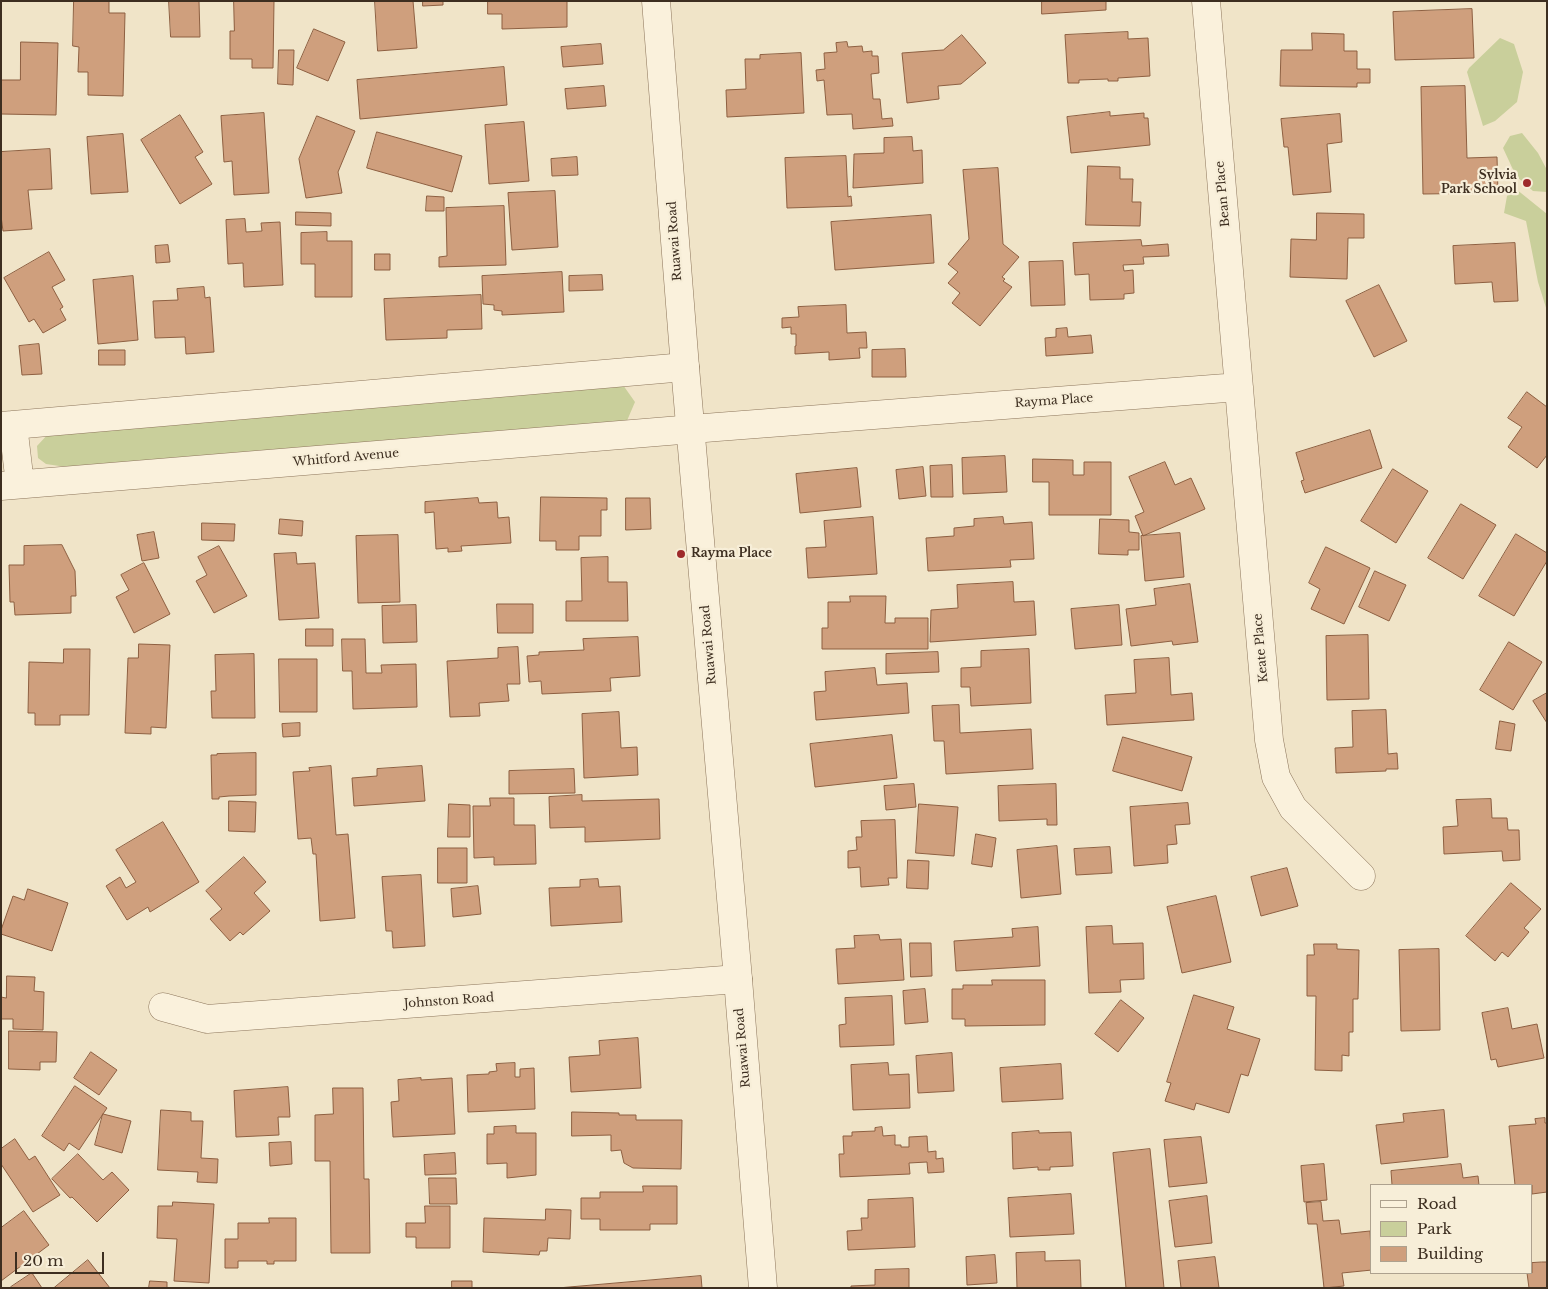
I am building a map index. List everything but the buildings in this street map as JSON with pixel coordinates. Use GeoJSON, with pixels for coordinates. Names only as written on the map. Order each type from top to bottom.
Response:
{"type":"FeatureCollection","features":[{"type":"Feature","properties":{"kind":"street","name":"Ruawai Road"},"geometry":{"type":"LineString","coordinates":[[656,1],[684,367],[738,978],[762,1288]]}},
{"type":"Feature","properties":{"kind":"street","name":"Bean Place"},"geometry":{"type":"LineString","coordinates":[[1206,1],[1239,387]]}},
{"type":"Feature","properties":{"kind":"street"},"geometry":{"type":"LineString","coordinates":[[11,485],[7,425],[684,367]]}},
{"type":"Feature","properties":{"kind":"street","name":"Rayma Place"},"geometry":{"type":"LineString","coordinates":[[690,430],[1239,387]]}},
{"type":"Feature","properties":{"kind":"street","name":"Keate Place"},"geometry":{"type":"LineString","coordinates":[[1239,387],[1269,740],[1276,776],[1293,808],[1361,876]]}},
{"type":"Feature","properties":{"kind":"street","name":"Whitford Avenue"},"geometry":{"type":"LineString","coordinates":[[11,485],[690,430]]}},
{"type":"Feature","properties":{"kind":"street","name":"Johnston Road"},"geometry":{"type":"LineString","coordinates":[[163,1007],[207,1019],[738,978]]}},
{"type":"Feature","properties":{"kind":"green space"},"geometry":{"type":"Polygon","coordinates":[[[1500,38],[1514,44],[1523,72],[1517,102],[1495,121],[1483,126],[1467,72],[1500,38]]]}},
{"type":"Feature","properties":{"kind":"green space"},"geometry":{"type":"Polygon","coordinates":[[[1522,133],[1538,153],[1547,170],[1547,192],[1533,191],[1516,176],[1503,148],[1510,136],[1522,133]]]}},
{"type":"Feature","properties":{"kind":"green space"},"geometry":{"type":"Polygon","coordinates":[[[1516,189],[1547,214],[1547,311],[1538,282],[1526,221],[1504,213],[1507,196],[1516,189]]]}},
{"type":"Feature","properties":{"kind":"green space"},"geometry":{"type":"Polygon","coordinates":[[[623,385],[635,402],[626,423],[66,467],[46,464],[38,458],[37,446],[49,433],[623,385]]]}},
{"type":"Feature","properties":{"kind":"place","name":"Sylvia Park School"},"geometry":{"type":"Point","coordinates":[1527,183]}},
{"type":"Feature","properties":{"kind":"place","name":"Rayma Place"},"geometry":{"type":"Point","coordinates":[681,554]}}]}
